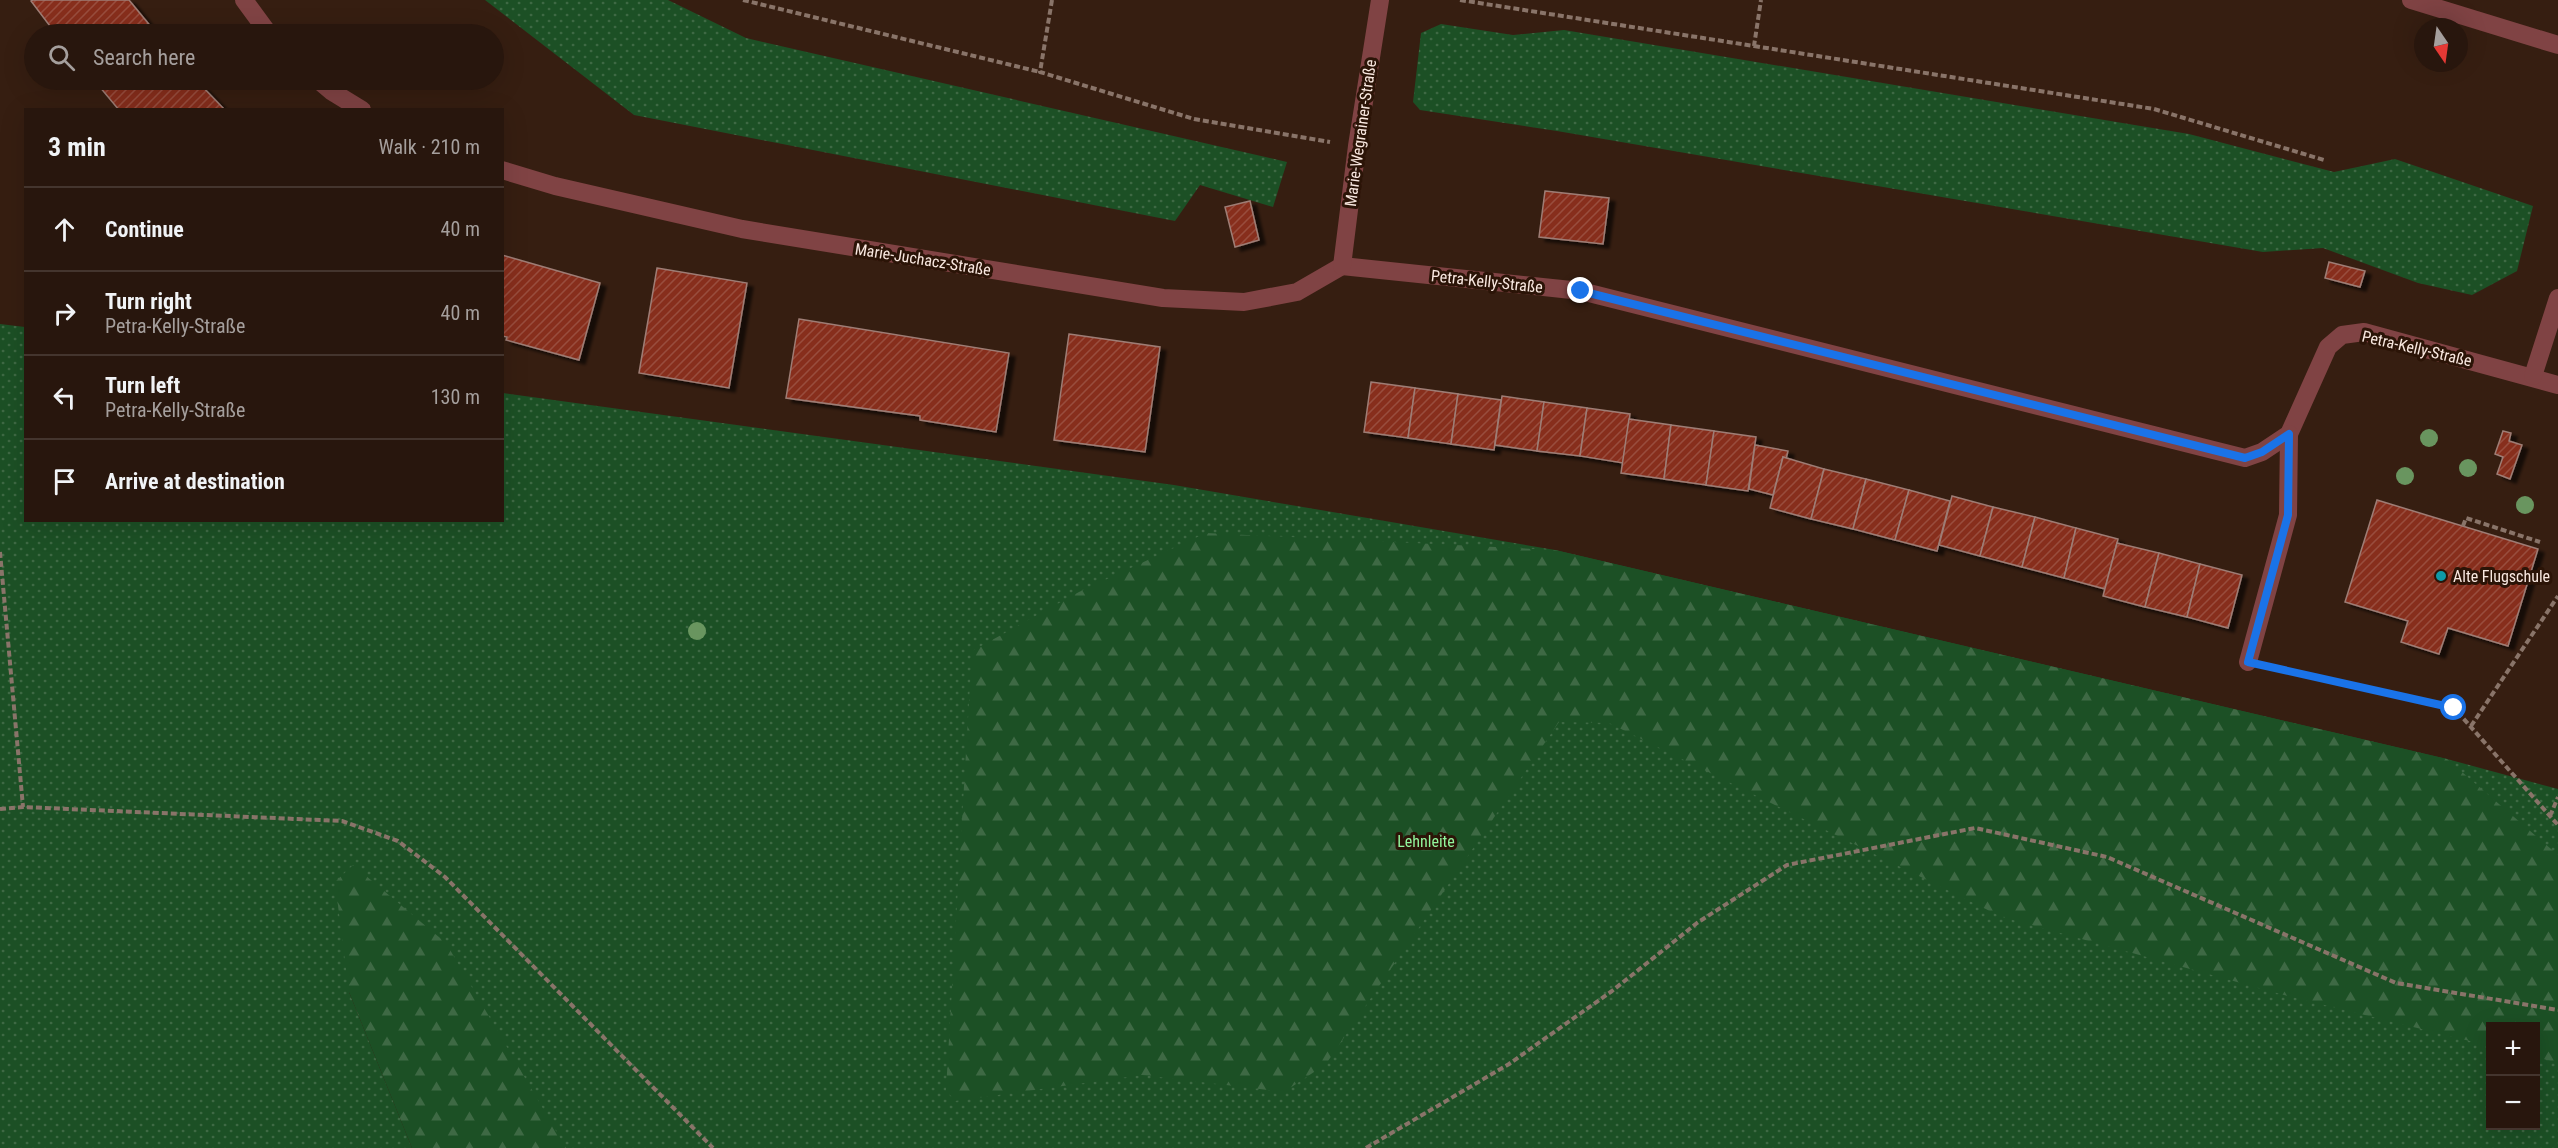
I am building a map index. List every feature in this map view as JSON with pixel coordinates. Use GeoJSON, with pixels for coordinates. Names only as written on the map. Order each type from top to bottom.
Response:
{"type":"FeatureCollection","features":[{"type":"Feature","properties":{"kind":"street"},"geometry":{"type":"LineString","coordinates":[[244,0],[262,24]]}},
{"type":"Feature","properties":{"kind":"street","name":"Marie-Wegrainer-Straße"},"geometry":{"type":"LineString","coordinates":[[1342,266],[1357,146],[1380,0]]}},
{"type":"Feature","properties":{"kind":"street"},"geometry":{"type":"LineString","coordinates":[[2411,0],[2558,45]]}},
{"type":"Feature","properties":{"kind":"street"},"geometry":{"type":"LineString","coordinates":[[329,90],[359,108]]}},
{"type":"Feature","properties":{"kind":"street","name":"Marie-Juchacz-Straße"},"geometry":{"type":"LineString","coordinates":[[504,171],[555,186],[741,229],[1163,298],[1244,302],[1297,292],[1342,266]]}},
{"type":"Feature","properties":{"kind":"street","name":"Petra-Kelly-Straße"},"geometry":{"type":"LineString","coordinates":[[1342,266],[1581,291],[2245,458],[2262,452],[2289,434]]}},
{"type":"Feature","properties":{"kind":"street"},"geometry":{"type":"LineString","coordinates":[[2533,376],[2558,297]]}},
{"type":"Feature","properties":{"kind":"street","name":"Petra-Kelly-Straße"},"geometry":{"type":"LineString","coordinates":[[2248,662],[2288,515],[2289,434],[2328,347],[2342,335],[2364,332],[2533,376],[2558,385]]}},
{"type":"Feature","properties":{"kind":"path"},"geometry":{"type":"LineString","coordinates":[[743,0],[1040,72],[1194,119],[1357,146]]}},
{"type":"Feature","properties":{"kind":"path"},"geometry":{"type":"LineString","coordinates":[[1040,72],[1052,0]]}},
{"type":"Feature","properties":{"kind":"path"},"geometry":{"type":"LineString","coordinates":[[1460,0],[2154,109],[2324,160]]}},
{"type":"Feature","properties":{"kind":"path"},"geometry":{"type":"LineString","coordinates":[[1754,46],[1761,0]]}},
{"type":"Feature","properties":{"kind":"path"},"geometry":{"type":"LineString","coordinates":[[2463,526],[2466,518],[2540,542]]}},
{"type":"Feature","properties":{"kind":"path"},"geometry":{"type":"LineString","coordinates":[[0,552],[22,807]]}},
{"type":"Feature","properties":{"kind":"path"},"geometry":{"type":"LineString","coordinates":[[2471,726],[2558,596]]}},
{"type":"Feature","properties":{"kind":"path"},"geometry":{"type":"LineString","coordinates":[[2248,662],[2454,708],[2558,825]]}},
{"type":"Feature","properties":{"kind":"path"},"geometry":{"type":"LineString","coordinates":[[2550,816],[2558,797]]}},
{"type":"Feature","properties":{"kind":"path"},"geometry":{"type":"LineString","coordinates":[[0,809],[22,807],[342,821],[398,841],[445,877],[713,1148]]}},
{"type":"Feature","properties":{"kind":"path"},"geometry":{"type":"LineString","coordinates":[[1366,1148],[1509,1064],[1612,991],[1697,922],[1787,865],[1975,828],[2107,857],[2396,983],[2558,1010]]}},
{"type":"Feature","properties":{"kind":"green space"},"geometry":{"type":"Polygon","coordinates":[[[485,0],[668,0],[746,38],[1287,162],[1273,207],[1200,185],[1175,221],[634,115],[485,0]]]}},
{"type":"Feature","properties":{"kind":"green space"},"geometry":{"type":"Polygon","coordinates":[[[1441,24],[1513,35],[1564,30],[2189,134],[2334,172],[2395,159],[2533,206],[2517,271],[2472,295],[2418,283],[2323,248],[2263,252],[1557,131],[1420,110],[1413,102],[1421,33],[1441,24]]]}},
{"type":"Feature","properties":{"kind":"green space","name":"Lehnleite"},"geometry":{"type":"Polygon","coordinates":[[[0,324],[24,327],[24,522],[504,522],[504,393],[1174,485],[1555,550],[2447,759],[2558,789],[2558,1148],[566,1148],[349,992],[412,1148],[0,1148],[0,324]]]}},
{"type":"Feature","properties":{"kind":"green space","name":"Lehnleite"},"geometry":{"type":"Polygon","coordinates":[[[1206,533],[1555,550],[2447,759],[2558,855],[2558,1063],[2540,1058],[2540,1022],[2486,1022],[2486,1045],[2284,995],[2002,917],[1609,723],[1559,722],[1326,1064],[1284,1092],[1142,1075],[955,1101],[946,1090],[972,651],[1079,592],[1206,533]]]}},
{"type":"Feature","properties":{"kind":"green space"},"geometry":{"type":"Polygon","coordinates":[[[353,865],[446,943],[566,1148],[412,1148],[349,992],[335,882],[353,865]]]}},
{"type":"Feature","properties":{"kind":"building"},"geometry":{"type":"Polygon","coordinates":[[[129,0],[149,24],[48,24],[31,1],[129,0]]]}},
{"type":"Feature","properties":{"kind":"building"},"geometry":{"type":"Polygon","coordinates":[[[102,90],[206,90],[223,108],[117,108],[102,90]]]}},
{"type":"Feature","properties":{"kind":"building"},"geometry":{"type":"Polygon","coordinates":[[[1545,191],[1609,198],[1603,244],[1539,237],[1545,191]]]}},
{"type":"Feature","properties":{"kind":"building"},"geometry":{"type":"Polygon","coordinates":[[[1250,201],[1259,240],[1235,247],[1225,207],[1250,201]]]}},
{"type":"Feature","properties":{"kind":"building"},"geometry":{"type":"Polygon","coordinates":[[[504,256],[600,283],[579,360],[506,340],[507,337],[504,336],[504,256]]]}},
{"type":"Feature","properties":{"kind":"building"},"geometry":{"type":"Polygon","coordinates":[[[2329,262],[2365,271],[2360,287],[2325,278],[2329,262]]]}},
{"type":"Feature","properties":{"kind":"building"},"geometry":{"type":"Polygon","coordinates":[[[657,268],[747,283],[729,388],[639,373],[657,268]]]}},
{"type":"Feature","properties":{"kind":"building"},"geometry":{"type":"Polygon","coordinates":[[[799,319],[1009,353],[996,432],[920,420],[920,416],[786,398],[799,319]]]}},
{"type":"Feature","properties":{"kind":"building"},"geometry":{"type":"Polygon","coordinates":[[[1069,334],[1160,347],[1145,452],[1054,440],[1069,334]]]}},
{"type":"Feature","properties":{"kind":"building"},"geometry":{"type":"Polygon","coordinates":[[[1371,382],[1415,388],[1408,438],[1364,432],[1371,382]]]}},
{"type":"Feature","properties":{"kind":"building"},"geometry":{"type":"Polygon","coordinates":[[[1415,388],[1458,394],[1451,444],[1408,438],[1415,388]]]}},
{"type":"Feature","properties":{"kind":"building"},"geometry":{"type":"Polygon","coordinates":[[[1458,394],[1501,400],[1494,450],[1451,444],[1458,394]]]}},
{"type":"Feature","properties":{"kind":"building"},"geometry":{"type":"Polygon","coordinates":[[[1502,396],[1544,402],[1537,451],[1495,445],[1502,396]]]}},
{"type":"Feature","properties":{"kind":"building"},"geometry":{"type":"Polygon","coordinates":[[[1544,402],[1587,408],[1580,456],[1537,451],[1544,402]]]}},
{"type":"Feature","properties":{"kind":"building"},"geometry":{"type":"Polygon","coordinates":[[[1587,408],[1630,414],[1623,463],[1580,456],[1587,408]]]}},
{"type":"Feature","properties":{"kind":"building"},"geometry":{"type":"Polygon","coordinates":[[[1629,419],[1671,425],[1664,479],[1621,473],[1629,419]]]}},
{"type":"Feature","properties":{"kind":"building"},"geometry":{"type":"Polygon","coordinates":[[[1671,425],[1714,431],[1706,485],[1664,479],[1671,425]]]}},
{"type":"Feature","properties":{"kind":"building"},"geometry":{"type":"Polygon","coordinates":[[[1714,431],[1756,437],[1748,491],[1706,485],[1714,431]]]}},
{"type":"Feature","properties":{"kind":"building"},"geometry":{"type":"Polygon","coordinates":[[[2503,431],[2511,433],[2509,441],[2522,445],[2510,479],[2497,474],[2503,457],[2495,454],[2503,431]]]}},
{"type":"Feature","properties":{"kind":"building"},"geometry":{"type":"Polygon","coordinates":[[[1755,445],[1788,451],[1786,459],[1783,457],[1773,495],[1749,489],[1755,445]]]}},
{"type":"Feature","properties":{"kind":"building"},"geometry":{"type":"Polygon","coordinates":[[[1783,457],[1824,469],[1811,519],[1770,508],[1783,457]]]}},
{"type":"Feature","properties":{"kind":"building"},"geometry":{"type":"Polygon","coordinates":[[[1824,469],[1866,479],[1853,529],[1811,519],[1824,469]]]}},
{"type":"Feature","properties":{"kind":"building"},"geometry":{"type":"Polygon","coordinates":[[[1866,479],[1909,490],[1895,540],[1853,529],[1866,479]]]}},
{"type":"Feature","properties":{"kind":"building"},"geometry":{"type":"Polygon","coordinates":[[[1909,490],[1950,501],[1937,551],[1895,540],[1909,490]]]}},
{"type":"Feature","properties":{"kind":"building"},"geometry":{"type":"Polygon","coordinates":[[[1952,496],[1993,507],[1980,556],[1939,545],[1952,496]]]}},
{"type":"Feature","properties":{"kind":"building","name":"Alte Flugschule"},"geometry":{"type":"Polygon","coordinates":[[[2377,500],[2538,549],[2508,646],[2448,628],[2439,654],[2401,642],[2408,621],[2345,602],[2377,500]]]}},
{"type":"Feature","properties":{"kind":"building"},"geometry":{"type":"Polygon","coordinates":[[[1993,507],[2035,517],[2022,567],[1980,556],[1993,507]]]}},
{"type":"Feature","properties":{"kind":"building"},"geometry":{"type":"Polygon","coordinates":[[[2035,517],[2076,528],[2064,578],[2022,567],[2035,517]]]}},
{"type":"Feature","properties":{"kind":"building"},"geometry":{"type":"Polygon","coordinates":[[[2076,528],[2118,539],[2105,589],[2064,578],[2076,528]]]}},
{"type":"Feature","properties":{"kind":"building"},"geometry":{"type":"Polygon","coordinates":[[[2117,543],[2159,553],[2145,607],[2103,596],[2117,543]]]}},
{"type":"Feature","properties":{"kind":"building"},"geometry":{"type":"Polygon","coordinates":[[[2159,553],[2200,564],[2187,617],[2145,607],[2159,553]]]}},
{"type":"Feature","properties":{"kind":"building"},"geometry":{"type":"Polygon","coordinates":[[[2200,564],[2242,575],[2228,628],[2187,617],[2200,564]]]}},
{"type":"Feature","properties":{"kind":"place","name":"Alte Flugschule"},"geometry":{"type":"Point","coordinates":[2441,576]}},
{"type":"Feature","properties":{"kind":"route"},"geometry":{"type":"LineString","coordinates":[[1581,291],[2245,458],[2262,452],[2289,434],[2288,515],[2248,662],[2454,708]]}}]}
